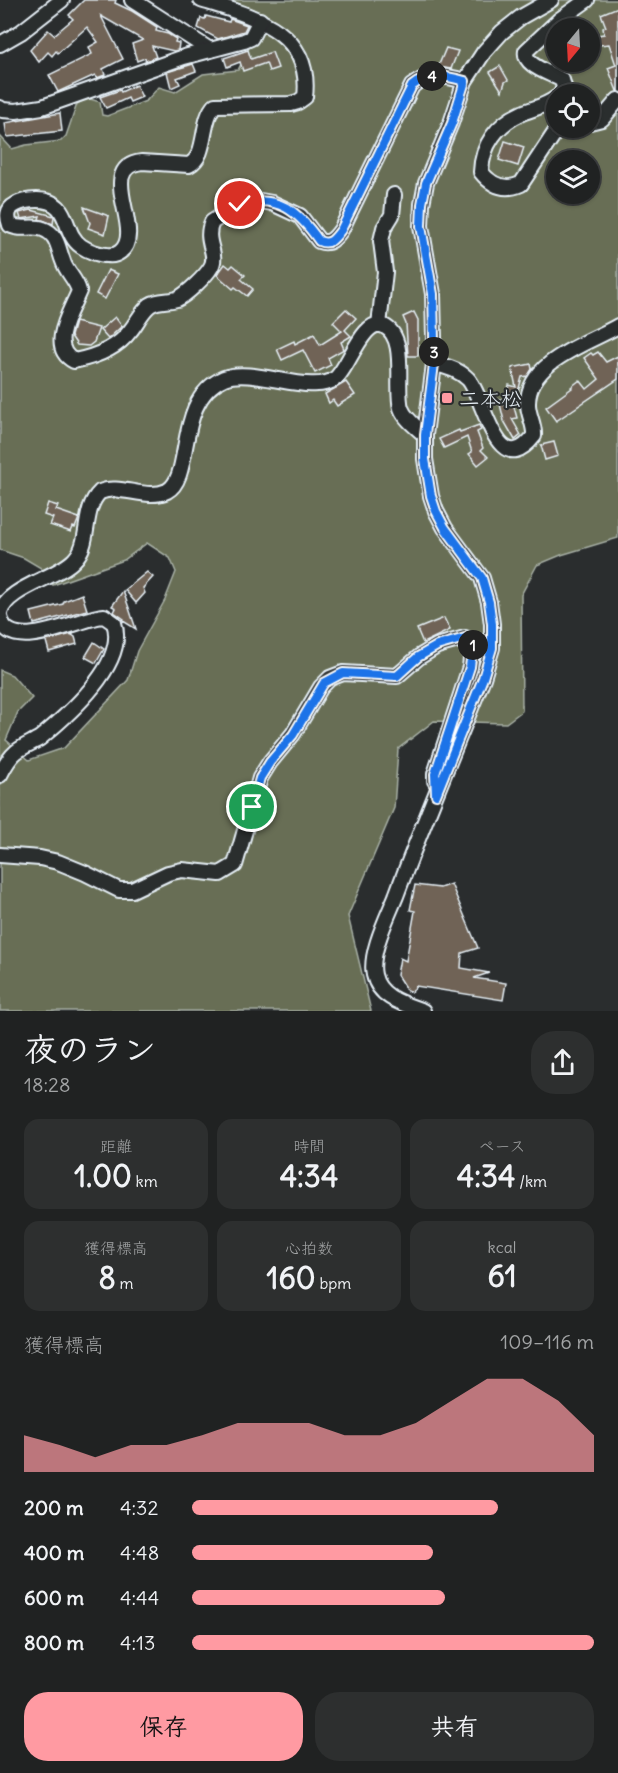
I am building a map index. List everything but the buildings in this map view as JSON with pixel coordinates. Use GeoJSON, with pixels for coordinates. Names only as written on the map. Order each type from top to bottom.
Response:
{"type":"FeatureCollection","features":[{"type":"Feature","properties":{"kind":"street"},"geometry":{"type":"LineString","coordinates":[[0,44],[21,32],[62,0]]}},
{"type":"Feature","properties":{"kind":"street"},"geometry":{"type":"LineString","coordinates":[[132,0],[210,50]]}},
{"type":"Feature","properties":{"kind":"street"},"geometry":{"type":"LineString","coordinates":[[201,0],[260,20],[282,35],[300,56],[306,79],[305,97],[291,104],[215,105],[210,110],[205,123],[199,153],[194,163],[189,165],[142,162],[126,169],[122,177],[121,188],[129,238],[126,247],[121,251],[108,255],[81,246],[63,212],[50,201],[33,200],[16,204],[10,209],[8,216],[10,225],[19,229],[43,229],[53,236],[60,248],[63,261],[77,284],[79,291],[62,333],[62,344],[66,357],[74,361],[99,355],[130,333],[149,306],[157,301],[178,298],[197,283],[213,264],[208,233],[212,222],[240,204],[255,200],[272,202],[300,216],[319,241],[328,243],[334,239],[341,230],[412,86],[429,76],[446,76],[465,81]]}},
{"type":"Feature","properties":{"kind":"street"},"geometry":{"type":"LineString","coordinates":[[423,1011],[396,1002],[378,986],[373,974],[373,963],[378,944],[483,678],[492,648],[492,624],[482,578],[445,528],[431,496],[425,459],[425,435],[434,364],[433,294],[421,226],[422,204],[426,183],[452,123],[465,81],[484,52],[502,32],[521,17],[551,0]]}},
{"type":"Feature","properties":{"kind":"street"},"geometry":{"type":"LineString","coordinates":[[563,84],[562,80],[528,63],[525,57],[526,51],[559,20],[587,0]]}},
{"type":"Feature","properties":{"kind":"street"},"geometry":{"type":"LineString","coordinates":[[0,108],[16,111],[42,107],[112,81],[251,38],[260,20]]}},
{"type":"Feature","properties":{"kind":"street"},"geometry":{"type":"LineString","coordinates":[[600,120],[618,100]]}},
{"type":"Feature","properties":{"kind":"street"},"geometry":{"type":"LineString","coordinates":[[546,103],[499,127],[487,147],[481,172],[487,180],[498,186],[514,187],[521,184],[551,138]]}},
{"type":"Feature","properties":{"kind":"street"},"geometry":{"type":"LineString","coordinates":[[379,325],[385,272],[381,241],[393,209],[394,195]]}},
{"type":"Feature","properties":{"kind":"street"},"geometry":{"type":"LineString","coordinates":[[0,775],[14,753],[39,739],[95,685],[114,654],[118,637],[114,623],[104,616],[88,618],[52,632],[32,634],[10,631],[2,624],[0,615],[4,603],[76,559],[83,542],[90,506],[100,492],[109,490],[155,494],[165,492],[173,486],[179,478],[187,431],[195,409],[201,398],[217,382],[240,375],[302,383],[327,383],[335,379],[345,368],[367,330],[373,325],[385,326],[395,337],[402,409],[411,423],[425,435]]}},
{"type":"Feature","properties":{"kind":"street"},"geometry":{"type":"LineString","coordinates":[[434,364],[451,369],[469,380],[496,439],[504,448],[515,450],[525,446],[534,436],[528,404],[530,390],[547,366],[561,354],[618,326]]}},
{"type":"Feature","properties":{"kind":"street"},"geometry":{"type":"LineString","coordinates":[[0,855],[40,858],[58,862],[119,890],[132,890],[168,873],[182,870],[220,874],[236,865],[260,778],[270,762],[293,735],[324,683],[343,673],[397,676],[418,657],[437,646],[465,638],[473,642],[470,667],[435,774],[436,795]]}},
{"type":"Feature","properties":{"kind":"green space"},"geometry":{"type":"Polygon","coordinates":[[[223,0],[618,0],[618,538],[561,555],[537,565],[521,595],[522,711],[506,723],[434,721],[398,749],[394,808],[348,916],[371,1011],[0,1011],[0,670],[12,675],[32,698],[18,712],[6,740],[29,760],[64,748],[128,680],[137,651],[165,600],[176,572],[170,558],[147,543],[124,560],[53,585],[41,568],[24,558],[0,550],[0,136],[12,149],[61,141],[66,136],[77,104],[87,98],[100,102],[102,115],[107,116],[146,101],[159,87],[175,92],[203,74],[238,70],[251,44],[263,27],[223,0]]]}},
{"type":"Feature","properties":{"kind":"place","name":"二本松"},"geometry":{"type":"Point","coordinates":[447,398]}},
{"type":"Feature","properties":{"kind":"route"},"geometry":{"type":"LineString","coordinates":[[240,204],[255,200],[272,202],[289,209],[300,216],[319,241],[328,243],[341,230],[412,86],[429,76],[446,76],[465,81],[452,123],[426,183],[422,204],[421,226],[433,294],[434,339],[434,364],[425,435],[425,459],[436,511],[445,528],[482,578],[489,602],[492,648],[483,678],[436,795],[435,774],[470,667],[473,642],[470,639],[465,638],[437,646],[418,657],[397,676],[343,673],[330,678],[316,694],[293,735],[270,762],[260,778],[252,807]]}}]}
